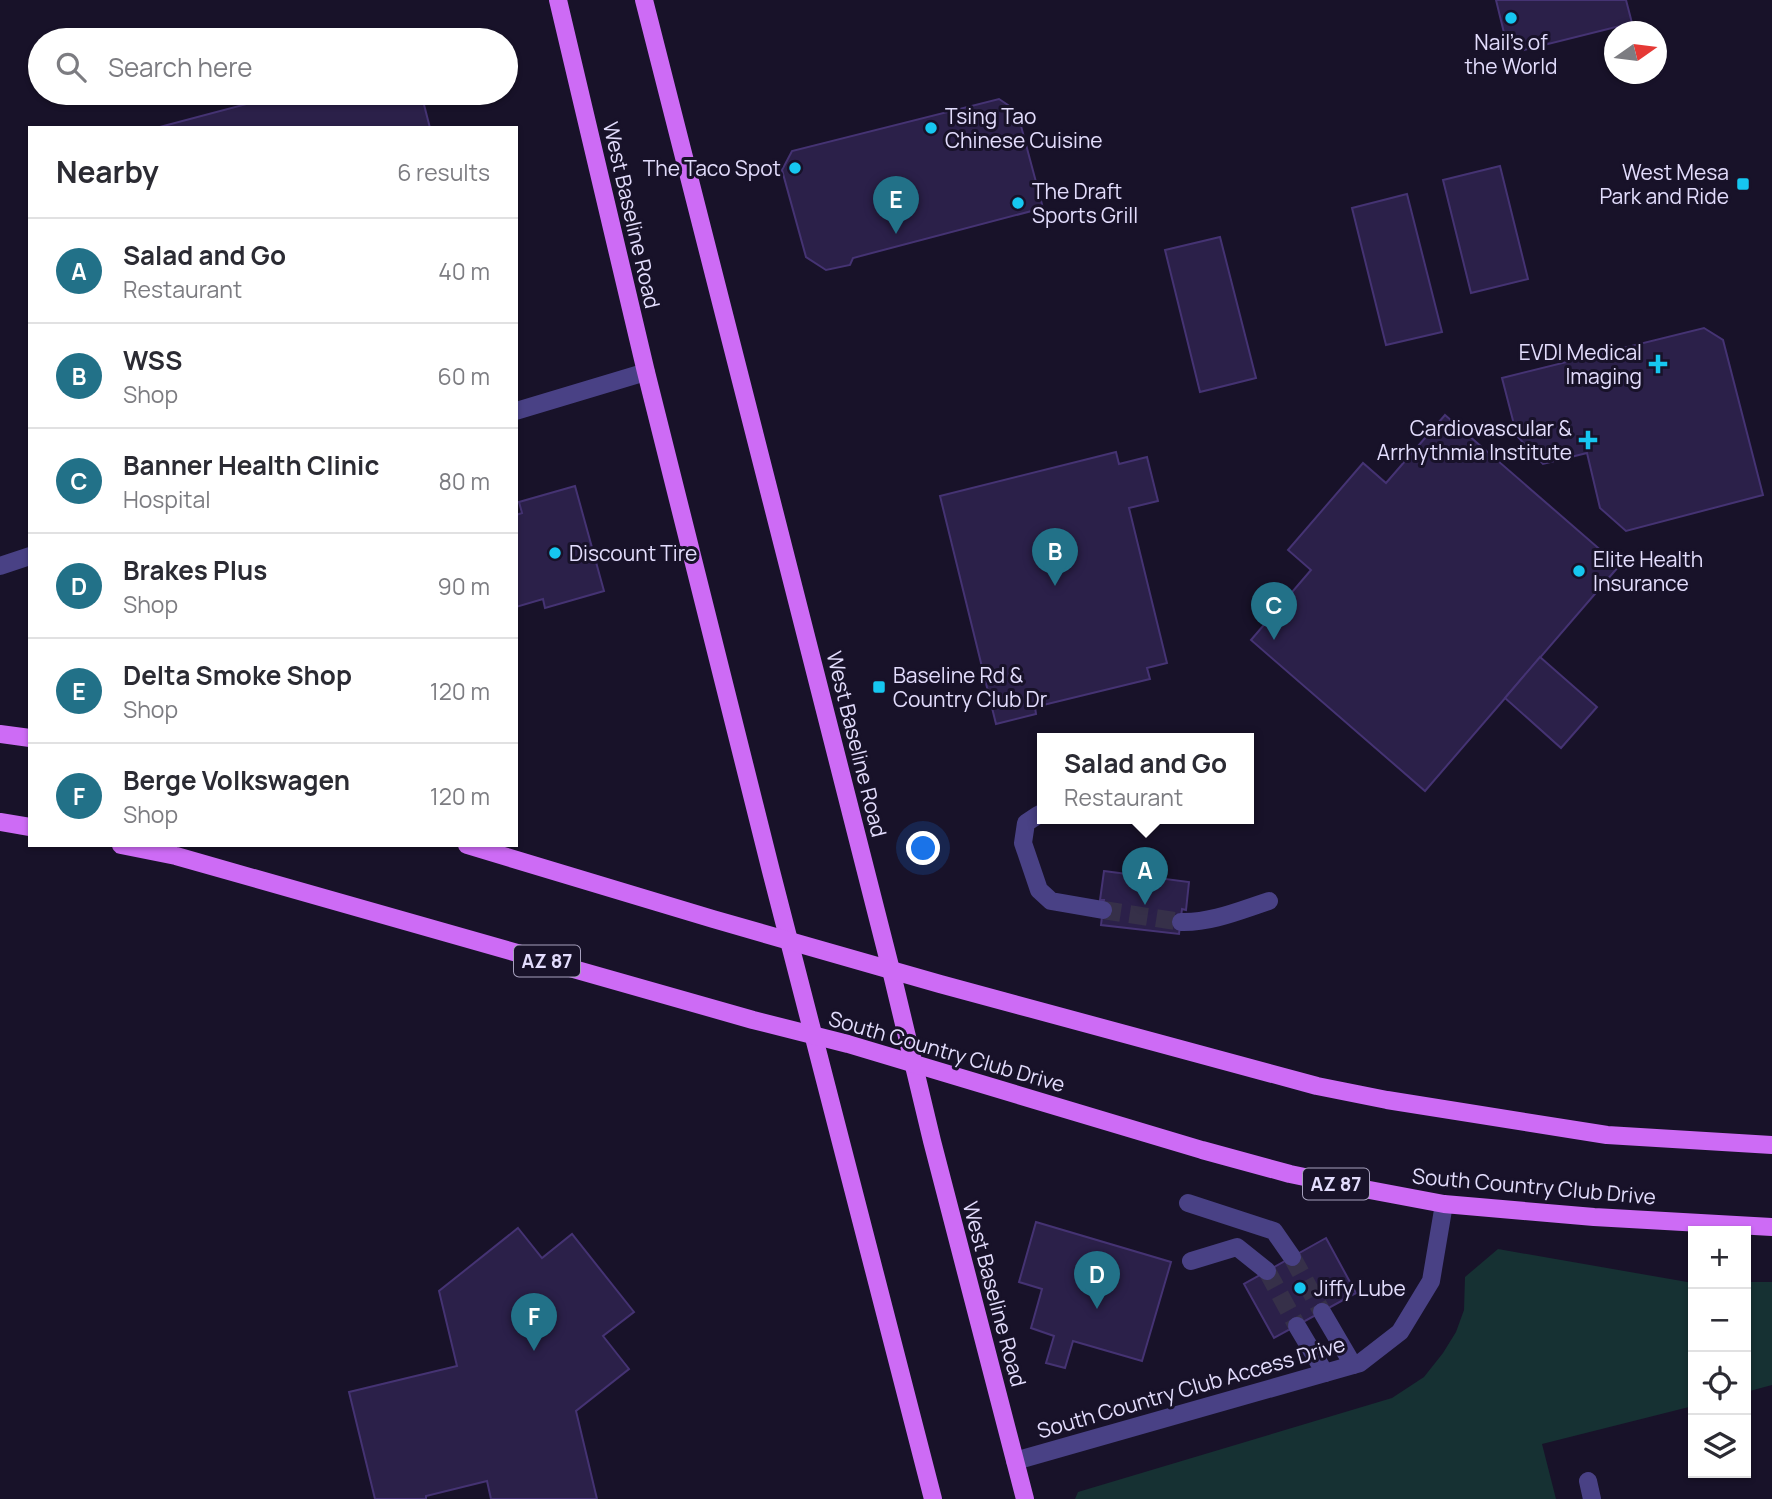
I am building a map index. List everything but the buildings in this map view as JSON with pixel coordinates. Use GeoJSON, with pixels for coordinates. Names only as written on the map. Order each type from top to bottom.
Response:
{"type":"FeatureCollection","features":[{"type":"Feature","properties":{"kind":"main road","name":"West Baseline Road"},"geometry":{"type":"LineString","coordinates":[[558,0],[646,372],[933,1499]]}},
{"type":"Feature","properties":{"kind":"main road","name":"West Baseline Road"},"geometry":{"type":"LineString","coordinates":[[644,0],[1025,1499]]}},
{"type":"Feature","properties":{"kind":"main road"},"geometry":{"type":"LineString","coordinates":[[0,734],[28,738]]}},
{"type":"Feature","properties":{"kind":"main road"},"geometry":{"type":"LineString","coordinates":[[0,822],[28,827]]}},
{"type":"Feature","properties":{"kind":"main road","name":"South Country Club Drive"},"geometry":{"type":"LineString","coordinates":[[131,847],[176,856],[813,1035],[1290,1174],[1444,1204],[1594,1217],[1772,1227]]}},
{"type":"Feature","properties":{"kind":"main road"},"geometry":{"type":"LineString","coordinates":[[474,847],[790,942],[1317,1086],[1387,1100],[1607,1135],[1772,1145]]}},
{"type":"Feature","properties":{"kind":"street"},"geometry":{"type":"LineString","coordinates":[[518,410],[646,372]]}},
{"type":"Feature","properties":{"kind":"street"},"geometry":{"type":"LineString","coordinates":[[0,566],[28,557]]}},
{"type":"Feature","properties":{"kind":"street"},"geometry":{"type":"LineString","coordinates":[[1037,816],[1026,824],[1023,843],[1039,890],[1051,901],[1103,910]]}},
{"type":"Feature","properties":{"kind":"street"},"geometry":{"type":"LineString","coordinates":[[1181,922],[1209,920],[1269,901]]}},
{"type":"Feature","properties":{"kind":"street"},"geometry":{"type":"LineString","coordinates":[[1188,1203],[1274,1231],[1292,1257]]}},
{"type":"Feature","properties":{"kind":"street","name":"South Country Club Access Drive"},"geometry":{"type":"LineString","coordinates":[[1016,1461],[1360,1363],[1400,1332],[1431,1281],[1444,1204]]}},
{"type":"Feature","properties":{"kind":"street"},"geometry":{"type":"LineString","coordinates":[[1191,1261],[1237,1247],[1267,1271]]}},
{"type":"Feature","properties":{"kind":"street"},"geometry":{"type":"LineString","coordinates":[[1322,1312],[1353,1365]]}},
{"type":"Feature","properties":{"kind":"street"},"geometry":{"type":"LineString","coordinates":[[1297,1326],[1325,1373]]}},
{"type":"Feature","properties":{"kind":"street"},"geometry":{"type":"LineString","coordinates":[[1588,1480],[1592,1499]]}},
{"type":"Feature","properties":{"kind":"green space"},"geometry":{"type":"Polygon","coordinates":[[[1498,1249],[1688,1282],[1688,1407],[1542,1444],[1556,1499],[1075,1499],[1078,1492],[1392,1398],[1424,1377],[1456,1332],[1464,1310],[1465,1277],[1498,1249]]]}},
{"type":"Feature","properties":{"kind":"green space"},"geometry":{"type":"Polygon","coordinates":[[[1751,1282],[1772,1282],[1772,1385],[1751,1391],[1751,1282]]]}},
{"type":"Feature","properties":{"kind":"tunnel"},"geometry":{"type":"LineString","coordinates":[[1103,910],[1181,922]]}},
{"type":"Feature","properties":{"kind":"tunnel"},"geometry":{"type":"LineString","coordinates":[[1292,1257],[1322,1312]]}},
{"type":"Feature","properties":{"kind":"tunnel"},"geometry":{"type":"LineString","coordinates":[[1267,1271],[1297,1326]]}},
{"type":"Feature","properties":{"kind":"place","name":"Nail's of the World"},"geometry":{"type":"Point","coordinates":[1511,18]}},
{"type":"Feature","properties":{"kind":"place","name":"Tsing Tao Chinese Cuisine"},"geometry":{"type":"Point","coordinates":[931,128]}},
{"type":"Feature","properties":{"kind":"place","name":"The Taco Spot"},"geometry":{"type":"Point","coordinates":[795,168]}},
{"type":"Feature","properties":{"kind":"place","name":"West Mesa Park and Ride"},"geometry":{"type":"Point","coordinates":[1743,184]}},
{"type":"Feature","properties":{"kind":"place","name":"The Draft Sports Grill"},"geometry":{"type":"Point","coordinates":[1018,203]}},
{"type":"Feature","properties":{"kind":"place","name":"Delta Smoke Shop"},"geometry":{"type":"Point","coordinates":[896,234]}},
{"type":"Feature","properties":{"kind":"place","name":"EVDI Medical Imaging"},"geometry":{"type":"Point","coordinates":[1658,364]}},
{"type":"Feature","properties":{"kind":"place","name":"Cardiovascular & Arrhythmia Institute"},"geometry":{"type":"Point","coordinates":[1588,440]}},
{"type":"Feature","properties":{"kind":"place","name":"Discount Tire"},"geometry":{"type":"Point","coordinates":[555,553]}},
{"type":"Feature","properties":{"kind":"place","name":"Elite Health Insurance"},"geometry":{"type":"Point","coordinates":[1579,571]}},
{"type":"Feature","properties":{"kind":"place","name":"WSS"},"geometry":{"type":"Point","coordinates":[1055,586]}},
{"type":"Feature","properties":{"kind":"place","name":"Banner Health Clinic"},"geometry":{"type":"Point","coordinates":[1274,640]}},
{"type":"Feature","properties":{"kind":"place","name":"Baseline Rd & Country Club Dr"},"geometry":{"type":"Point","coordinates":[879,687]}},
{"type":"Feature","properties":{"kind":"place","name":"Salad and Go"},"geometry":{"type":"Point","coordinates":[1145,905]}},
{"type":"Feature","properties":{"kind":"place","name":"Jiffy Lube"},"geometry":{"type":"Point","coordinates":[1300,1288]}},
{"type":"Feature","properties":{"kind":"place","name":"Brakes Plus"},"geometry":{"type":"Point","coordinates":[1097,1309]}},
{"type":"Feature","properties":{"kind":"place","name":"Berge Volkswagen"},"geometry":{"type":"Point","coordinates":[534,1351]}}]}
